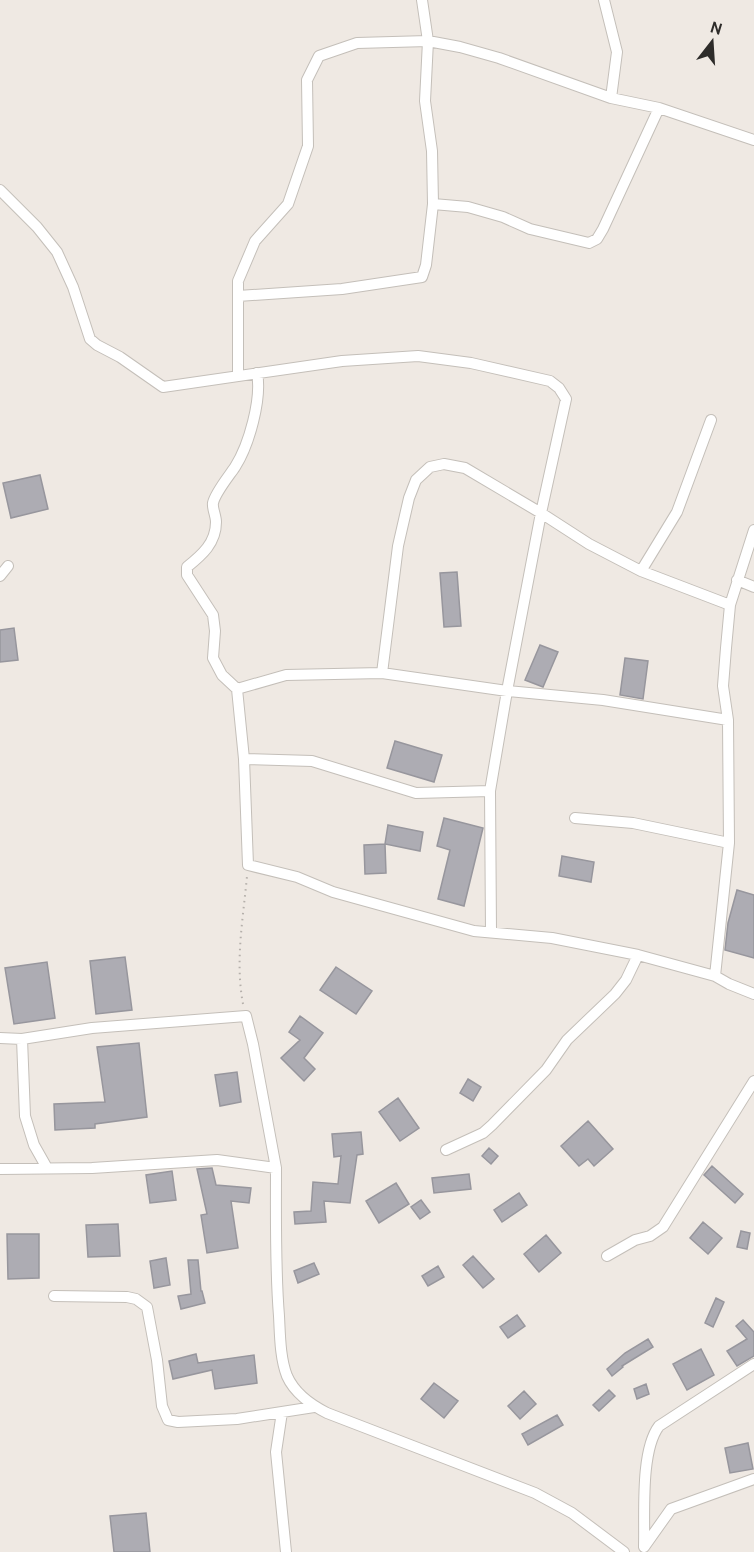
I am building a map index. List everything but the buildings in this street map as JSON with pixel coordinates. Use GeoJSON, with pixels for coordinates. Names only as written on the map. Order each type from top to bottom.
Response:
{"type":"FeatureCollection","features":[{"type":"Feature","properties":{"kind":"street"},"geometry":{"type":"LineString","coordinates":[[238,296],[342,289],[422,277],[426,266],[433,204],[432,152],[425,101],[428,41],[422,0]]}},
{"type":"Feature","properties":{"kind":"street"},"geometry":{"type":"LineString","coordinates":[[604,0],[616,52],[611,98]]}},
{"type":"Feature","properties":{"kind":"street"},"geometry":{"type":"LineString","coordinates":[[238,374],[238,281],[255,241],[288,204],[308,146],[307,80],[319,56],[357,43],[428,41],[460,47],[499,58],[611,98],[659,108],[754,140]]}},
{"type":"Feature","properties":{"kind":"street"},"geometry":{"type":"LineString","coordinates":[[433,204],[468,207],[503,217],[530,229],[589,243],[597,239],[603,229],[659,108]]}},
{"type":"Feature","properties":{"kind":"street"},"geometry":{"type":"LineString","coordinates":[[0,190],[38,227],[57,252],[73,287],[90,339],[163,387],[238,374],[342,361],[418,356],[471,363],[550,381],[559,388],[566,399],[541,513],[490,791],[491,932]]}},
{"type":"Feature","properties":{"kind":"street"},"geometry":{"type":"LineString","coordinates":[[257,373],[260,386],[258,402],[249,432],[237,464],[213,503],[216,528],[212,542],[201,556],[187,567],[187,575],[213,615],[213,658],[222,675],[237,689],[244,759],[248,865],[297,877],[333,892],[474,931],[552,938],[638,955],[715,976],[754,994]]}},
{"type":"Feature","properties":{"kind":"street"},"geometry":{"type":"LineString","coordinates":[[641,572],[677,512],[711,420]]}},
{"type":"Feature","properties":{"kind":"street"},"geometry":{"type":"LineString","coordinates":[[382,673],[399,546],[409,498],[416,480],[430,467],[444,464],[465,468],[589,544],[641,572],[730,604]]}},
{"type":"Feature","properties":{"kind":"street"},"geometry":{"type":"LineString","coordinates":[[715,976],[729,843],[728,720],[723,686],[730,604],[754,530]]}},
{"type":"Feature","properties":{"kind":"street"},"geometry":{"type":"LineString","coordinates":[[0,576],[8,566]]}},
{"type":"Feature","properties":{"kind":"street"},"geometry":{"type":"LineString","coordinates":[[736,580],[754,587]]}},
{"type":"Feature","properties":{"kind":"street"},"geometry":{"type":"LineString","coordinates":[[237,689],[286,675],[382,673],[507,691],[603,700],[728,720]]}},
{"type":"Feature","properties":{"kind":"street"},"geometry":{"type":"LineString","coordinates":[[244,759],[312,761],[416,794],[490,791]]}},
{"type":"Feature","properties":{"kind":"street"},"geometry":{"type":"LineString","coordinates":[[575,818],[633,823],[729,843]]}},
{"type":"Feature","properties":{"kind":"street"},"geometry":{"type":"LineString","coordinates":[[446,1150],[483,1132],[492,1125],[546,1070],[567,1040],[615,994],[626,980],[638,955]]}},
{"type":"Feature","properties":{"kind":"street"},"geometry":{"type":"LineString","coordinates":[[0,1038],[22,1039],[92,1028],[246,1016],[276,1168],[276,1252],[280,1342],[286,1374],[292,1384],[314,1407],[535,1493],[572,1513],[624,1552]]}},
{"type":"Feature","properties":{"kind":"street"},"geometry":{"type":"LineString","coordinates":[[22,1039],[25,1116],[34,1145],[47,1168]]}},
{"type":"Feature","properties":{"kind":"street"},"geometry":{"type":"LineString","coordinates":[[607,1256],[663,1227],[754,1081]]}},
{"type":"Feature","properties":{"kind":"street"},"geometry":{"type":"LineString","coordinates":[[0,1169],[92,1168],[217,1160],[276,1168]]}},
{"type":"Feature","properties":{"kind":"street"},"geometry":{"type":"LineString","coordinates":[[54,1296],[127,1297],[136,1299],[147,1307],[157,1360],[162,1407],[168,1420],[178,1422],[237,1419],[314,1407]]}},
{"type":"Feature","properties":{"kind":"street"},"geometry":{"type":"LineString","coordinates":[[642,1549],[645,1472],[654,1433],[659,1426],[754,1364]]}},
{"type":"Feature","properties":{"kind":"street"},"geometry":{"type":"LineString","coordinates":[[282,1412],[276,1452],[286,1552]]}},
{"type":"Feature","properties":{"kind":"street"},"geometry":{"type":"LineString","coordinates":[[642,1549],[671,1509],[754,1479]]}},
{"type":"Feature","properties":{"kind":"path"},"geometry":{"type":"LineString","coordinates":[[246,1016],[238,980],[241,920],[248,865]]}}]}
